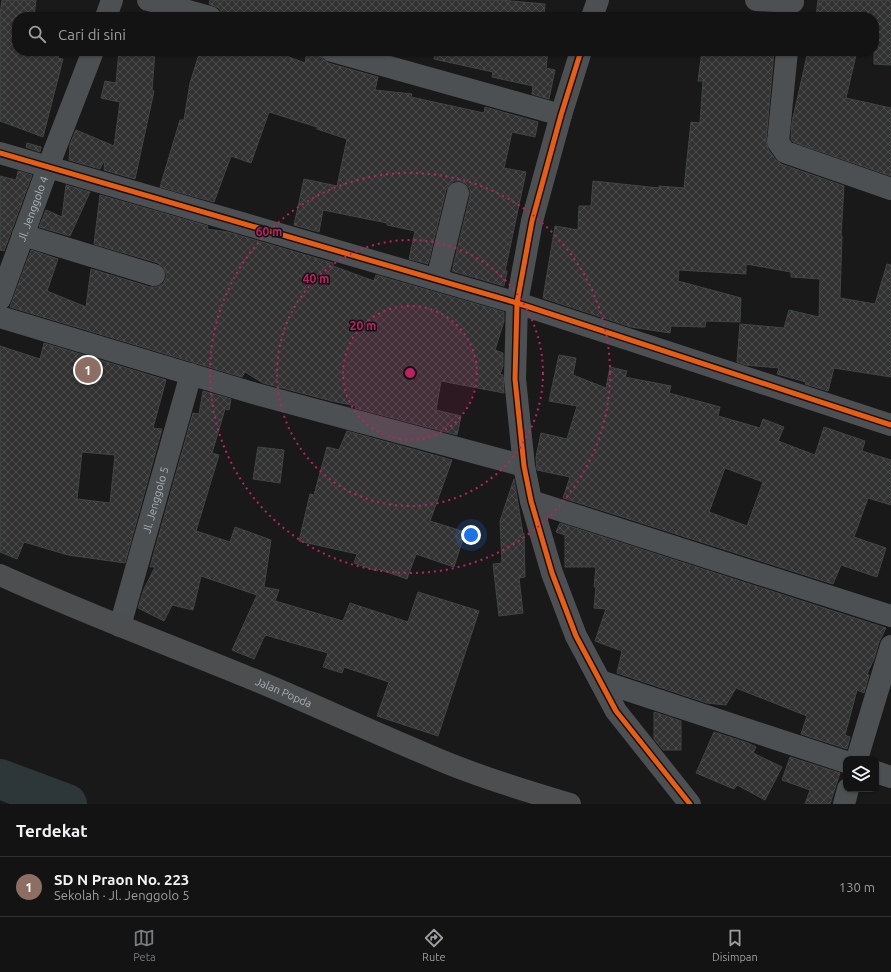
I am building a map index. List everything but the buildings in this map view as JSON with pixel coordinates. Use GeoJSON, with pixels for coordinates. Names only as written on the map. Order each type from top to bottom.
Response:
{"type":"FeatureCollection","features":[{"type":"Feature","properties":{"kind":"main road","name":"Jalan Popda"},"geometry":{"type":"LineString","coordinates":[[0,575],[49,597],[301,700],[448,763],[529,792],[570,804]]}},
{"type":"Feature","properties":{"kind":"street"},"geometry":{"type":"LineString","coordinates":[[108,12],[112,0]]}},
{"type":"Feature","properties":{"kind":"street"},"geometry":{"type":"LineString","coordinates":[[148,0],[192,12]]}},
{"type":"Feature","properties":{"kind":"street"},"geometry":{"type":"LineString","coordinates":[[594,12],[598,0]]}},
{"type":"Feature","properties":{"kind":"street"},"geometry":{"type":"LineString","coordinates":[[756,0],[792,6]]}},
{"type":"Feature","properties":{"kind":"street","name":"Jl. Jenggolo 4"},"geometry":{"type":"LineString","coordinates":[[0,300],[48,167],[91,56]]}},
{"type":"Feature","properties":{"kind":"street"},"geometry":{"type":"LineString","coordinates":[[350,56],[561,115]]}},
{"type":"Feature","properties":{"kind":"street"},"geometry":{"type":"LineString","coordinates":[[580,56],[561,115],[532,221],[517,303],[515,379],[524,466],[531,501],[552,573],[576,636],[616,710],[690,804]]}},
{"type":"Feature","properties":{"kind":"street"},"geometry":{"type":"LineString","coordinates":[[787,56],[778,142],[781,148],[785,152],[891,189]]}},
{"type":"Feature","properties":{"kind":"street"},"geometry":{"type":"LineString","coordinates":[[0,153],[517,303],[891,425]]}},
{"type":"Feature","properties":{"kind":"street"},"geometry":{"type":"LineString","coordinates":[[437,280],[458,193]]}},
{"type":"Feature","properties":{"kind":"street"},"geometry":{"type":"LineString","coordinates":[[23,235],[154,275]]}},
{"type":"Feature","properties":{"kind":"street"},"geometry":{"type":"LineString","coordinates":[[0,317],[253,393],[524,466]]}},
{"type":"Feature","properties":{"kind":"street","name":"Jl. Jenggolo 5"},"geometry":{"type":"LineString","coordinates":[[120,626],[192,374]]}},
{"type":"Feature","properties":{"kind":"street"},"geometry":{"type":"LineString","coordinates":[[531,501],[891,616]]}},
{"type":"Feature","properties":{"kind":"street"},"geometry":{"type":"LineString","coordinates":[[858,756],[891,646]]}},
{"type":"Feature","properties":{"kind":"street"},"geometry":{"type":"LineString","coordinates":[[600,681],[843,761]]}},
{"type":"Feature","properties":{"kind":"street"},"geometry":{"type":"LineString","coordinates":[[879,773],[891,777]]}},
{"type":"Feature","properties":{"kind":"street"},"geometry":{"type":"LineString","coordinates":[[844,804],[847,792]]}},
{"type":"Feature","properties":{"kind":"waterway"},"geometry":{"type":"LineString","coordinates":[[0,779],[67,804]]}},
{"type":"Feature","properties":{"kind":"cycle path"},"geometry":{"type":"LineString","coordinates":[[579,56],[561,115],[532,221],[517,303],[515,379],[524,466],[531,501],[552,573],[576,636],[616,711],[690,804]]}},
{"type":"Feature","properties":{"kind":"cycle path"},"geometry":{"type":"LineString","coordinates":[[0,153],[517,303],[891,425]]}},
{"type":"Feature","properties":{"kind":"place","name":"SD N Praon No. 223"},"geometry":{"type":"Point","coordinates":[88,370]}}]}
